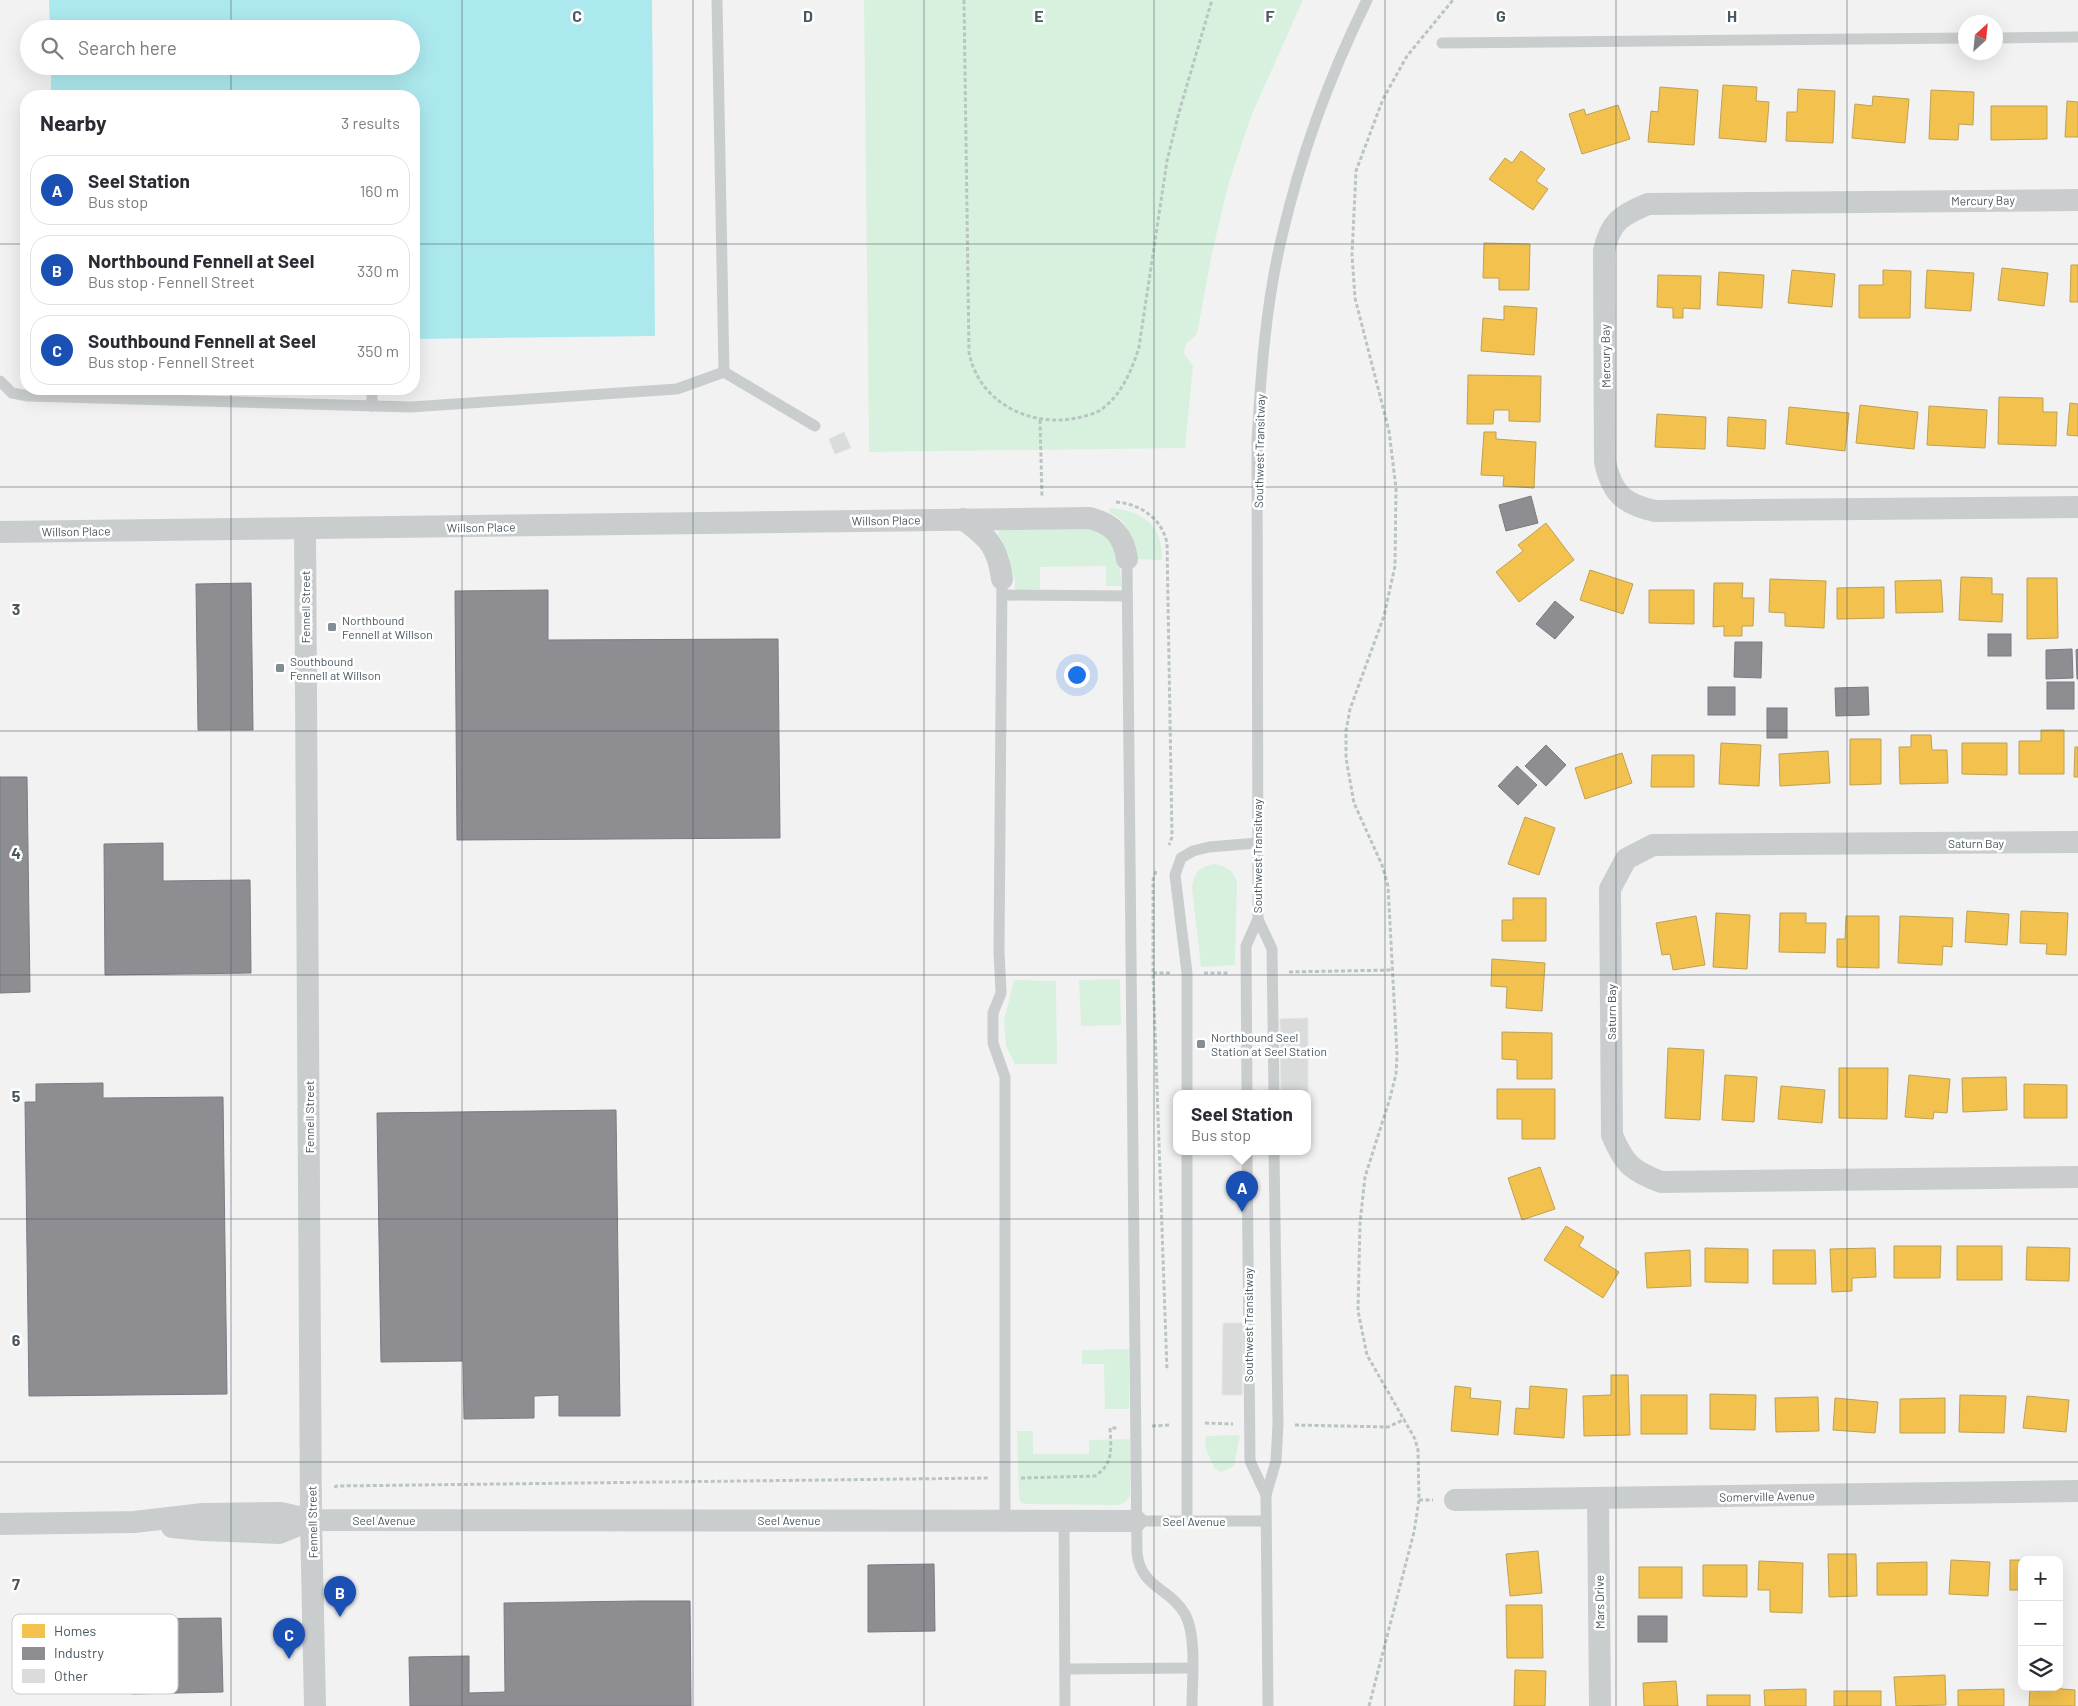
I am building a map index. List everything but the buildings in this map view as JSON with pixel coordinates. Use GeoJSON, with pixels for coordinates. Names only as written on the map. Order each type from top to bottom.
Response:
{"type":"FeatureCollection","features":[{"type":"Feature","properties":{"kind":"street","name":"Mercury Bay"},"geometry":{"type":"LineString","coordinates":[[2078,200],[1648,204],[1617,219],[1608,234],[1604,261],[1606,462],[1609,479],[1620,496],[1636,507],[1655,511],[2078,507]]}},
{"type":"Feature","properties":{"kind":"street","name":"Willson Place"},"geometry":{"type":"LineString","coordinates":[[0,532],[963,518],[1089,518],[1107,524],[1122,538],[1127,559]]}},
{"type":"Feature","properties":{"kind":"street"},"geometry":{"type":"LineString","coordinates":[[963,518],[990,542],[1000,564],[1002,587]]}},
{"type":"Feature","properties":{"kind":"street","name":"Fennell Street"},"geometry":{"type":"LineString","coordinates":[[305,528],[311,1520],[315,1706]]}},
{"type":"Feature","properties":{"kind":"street","name":"Saturn Bay"},"geometry":{"type":"LineString","coordinates":[[2078,842],[1653,845],[1626,859],[1610,889],[1610,899],[1612,1135],[1619,1152],[1631,1168],[1661,1182],[2078,1178]]}},
{"type":"Feature","properties":{"kind":"street","name":"Somerville Avenue"},"geometry":{"type":"LineString","coordinates":[[1455,1500],[2078,1492]]}},
{"type":"Feature","properties":{"kind":"street","name":"Mars Drive"},"geometry":{"type":"LineString","coordinates":[[1598,1498],[1600,1706]]}},
{"type":"Feature","properties":{"kind":"street","name":"Seel Avenue"},"geometry":{"type":"LineString","coordinates":[[0,1524],[134,1522],[203,1514],[281,1513],[311,1520],[1136,1520]]}},
{"type":"Feature","properties":{"kind":"lane"},"geometry":{"type":"LineString","coordinates":[[717,0],[724,372]]}},
{"type":"Feature","properties":{"kind":"lane","name":"Southwest Transitway"},"geometry":{"type":"LineString","coordinates":[[1274,1090],[1272,949],[1258,919],[1257,440],[1261,371],[1270,300],[1282,238],[1314,124],[1351,33],[1367,0]]}},
{"type":"Feature","properties":{"kind":"lane"},"geometry":{"type":"LineString","coordinates":[[1442,43],[1958,38]]}},
{"type":"Feature","properties":{"kind":"lane"},"geometry":{"type":"LineString","coordinates":[[2003,38],[2078,38]]}},
{"type":"Feature","properties":{"kind":"lane"},"geometry":{"type":"LineString","coordinates":[[23,395],[411,407],[678,389],[724,372]]}},
{"type":"Feature","properties":{"kind":"lane"},"geometry":{"type":"LineString","coordinates":[[724,372],[815,426]]}},
{"type":"Feature","properties":{"kind":"lane"},"geometry":{"type":"LineString","coordinates":[[0,381],[12,393],[20,394]]}},
{"type":"Feature","properties":{"kind":"lane"},"geometry":{"type":"LineString","coordinates":[[372,395],[372,406]]}},
{"type":"Feature","properties":{"kind":"lane"},"geometry":{"type":"LineString","coordinates":[[1127,559],[1137,1553],[1140,1568],[1148,1581],[1173,1600],[1186,1616],[1191,1634],[1192,1706]]}},
{"type":"Feature","properties":{"kind":"lane"},"geometry":{"type":"LineString","coordinates":[[1005,1520],[1005,1077],[993,1043],[993,1013],[1001,993],[999,942],[1002,587],[1127,596]]}},
{"type":"Feature","properties":{"kind":"lane"},"geometry":{"type":"LineString","coordinates":[[1187,1090],[1187,973],[1175,875],[1181,858],[1193,851],[1209,847],[1257,844]]}},
{"type":"Feature","properties":{"kind":"lane","name":"Southwest Transitway"},"geometry":{"type":"LineString","coordinates":[[1247,1090],[1246,946],[1258,919]]}},
{"type":"Feature","properties":{"kind":"lane"},"geometry":{"type":"LineString","coordinates":[[1187,1155],[1187,1521]]}},
{"type":"Feature","properties":{"kind":"lane","name":"Southwest Transitway"},"geometry":{"type":"LineString","coordinates":[[1247,1155],[1250,1461],[1266,1495]]}},
{"type":"Feature","properties":{"kind":"lane","name":"Southwest Transitway"},"geometry":{"type":"LineString","coordinates":[[1268,1706],[1266,1495],[1276,1461],[1278,1424],[1274,1155]]}},
{"type":"Feature","properties":{"kind":"lane"},"geometry":{"type":"LineString","coordinates":[[1064,1520],[1065,1706]]}},
{"type":"Feature","properties":{"kind":"lane","name":"Seel Avenue"},"geometry":{"type":"LineString","coordinates":[[1136,1520],[1266,1521]]}},
{"type":"Feature","properties":{"kind":"lane"},"geometry":{"type":"LineString","coordinates":[[1064,1668],[1192,1668]]}},
{"type":"Feature","properties":{"kind":"path"},"geometry":{"type":"LineString","coordinates":[[964,0],[969,343],[972,368],[982,387],[999,401],[1026,416],[1040,420],[1066,420],[1101,410],[1114,399],[1134,364],[1167,161],[1179,112],[1212,0]]}},
{"type":"Feature","properties":{"kind":"path"},"geometry":{"type":"LineString","coordinates":[[1369,1706],[1414,1532],[1419,1500],[1418,1450],[1405,1420],[1367,1355],[1358,1311],[1360,1223],[1363,1193],[1370,1156],[1390,1098],[1396,1074],[1397,1055],[1388,886],[1382,865],[1354,803],[1346,758],[1346,731],[1353,702],[1384,616],[1391,592],[1395,566],[1396,488],[1389,432],[1355,298],[1352,254],[1356,171],[1368,134],[1383,99],[1407,56],[1453,0]]}},
{"type":"Feature","properties":{"kind":"path"},"geometry":{"type":"LineString","coordinates":[[1040,420],[1041,460]]}},
{"type":"Feature","properties":{"kind":"path"},"geometry":{"type":"LineString","coordinates":[[1153,974],[1167,1376]]}},
{"type":"Feature","properties":{"kind":"path"},"geometry":{"type":"LineString","coordinates":[[1169,1415],[1169,1425]]}},
{"type":"Feature","properties":{"kind":"path"},"geometry":{"type":"LineString","coordinates":[[1278,1424],[1388,1427],[1405,1420]]}},
{"type":"Feature","properties":{"kind":"path"},"geometry":{"type":"LineString","coordinates":[[311,1520],[336,1486],[1095,1476],[1103,1471],[1111,1454],[1110,1428],[1188,1423],[1249,1424]]}},
{"type":"Feature","properties":{"kind":"green space"},"geometry":{"type":"Polygon","coordinates":[[[864,0],[1303,0],[1252,114],[1229,182],[1212,253],[1197,334],[1186,344],[1184,353],[1193,366],[1185,448],[869,452],[864,0]]]}},
{"type":"Feature","properties":{"kind":"green space"},"geometry":{"type":"Polygon","coordinates":[[[1110,508],[1132,512],[1149,522],[1159,538],[1162,560],[1134,559],[1129,531],[1116,516],[1109,512],[1110,508]]]}},
{"type":"Feature","properties":{"kind":"green space"},"geometry":{"type":"Polygon","coordinates":[[[1003,526],[1087,526],[1104,535],[1118,552],[1122,586],[1106,586],[1106,566],[1040,567],[1040,589],[1015,590],[1015,578],[1010,571],[1009,556],[998,533],[1003,526]]]}},
{"type":"Feature","properties":{"kind":"green space"},"geometry":{"type":"Polygon","coordinates":[[[1215,864],[1229,870],[1234,875],[1237,883],[1235,965],[1201,967],[1192,888],[1198,871],[1215,864]]]}},
{"type":"Feature","properties":{"kind":"green space"},"geometry":{"type":"Polygon","coordinates":[[[1120,979],[1121,1025],[1081,1026],[1079,980],[1120,979]]]}},
{"type":"Feature","properties":{"kind":"green space"},"geometry":{"type":"Polygon","coordinates":[[[1014,980],[1056,981],[1057,1064],[1015,1064],[1006,1046],[1004,1021],[1014,980]]]}},
{"type":"Feature","properties":{"kind":"green space"},"geometry":{"type":"Polygon","coordinates":[[[1129,1349],[1129,1409],[1105,1409],[1104,1364],[1082,1364],[1082,1350],[1129,1349]]]}},
{"type":"Feature","properties":{"kind":"green space"},"geometry":{"type":"Polygon","coordinates":[[[1017,1431],[1033,1431],[1033,1454],[1089,1454],[1089,1440],[1130,1439],[1130,1496],[1125,1502],[1118,1505],[1024,1504],[1020,1501],[1019,1494],[1017,1431]]]}},
{"type":"Feature","properties":{"kind":"green space"},"geometry":{"type":"Polygon","coordinates":[[[1240,1435],[1234,1466],[1221,1472],[1214,1468],[1205,1446],[1206,1436],[1240,1435]]]}},
{"type":"Feature","properties":{"kind":"water"},"geometry":{"type":"Polygon","coordinates":[[[49,0],[652,0],[655,336],[420,339],[420,90],[51,90],[51,75],[420,75],[420,20],[50,20],[49,0]]]}},
{"type":"Feature","properties":{"kind":"place","name":"Northbound Fennell at Willson"},"geometry":{"type":"Point","coordinates":[332,627]}},
{"type":"Feature","properties":{"kind":"place","name":"Southbound Fennell at Willson"},"geometry":{"type":"Point","coordinates":[280,668]}},
{"type":"Feature","properties":{"kind":"place","name":"Northbound Seel Station at Seel Station"},"geometry":{"type":"Point","coordinates":[1201,1044]}},
{"type":"Feature","properties":{"kind":"place","name":"Seel Station"},"geometry":{"type":"Point","coordinates":[1242,1212]}},
{"type":"Feature","properties":{"kind":"place","name":"Northbound Fennell at Seel"},"geometry":{"type":"Point","coordinates":[340,1617]}},
{"type":"Feature","properties":{"kind":"place","name":"Southbound Fennell at Seel"},"geometry":{"type":"Point","coordinates":[289,1659]}}]}
